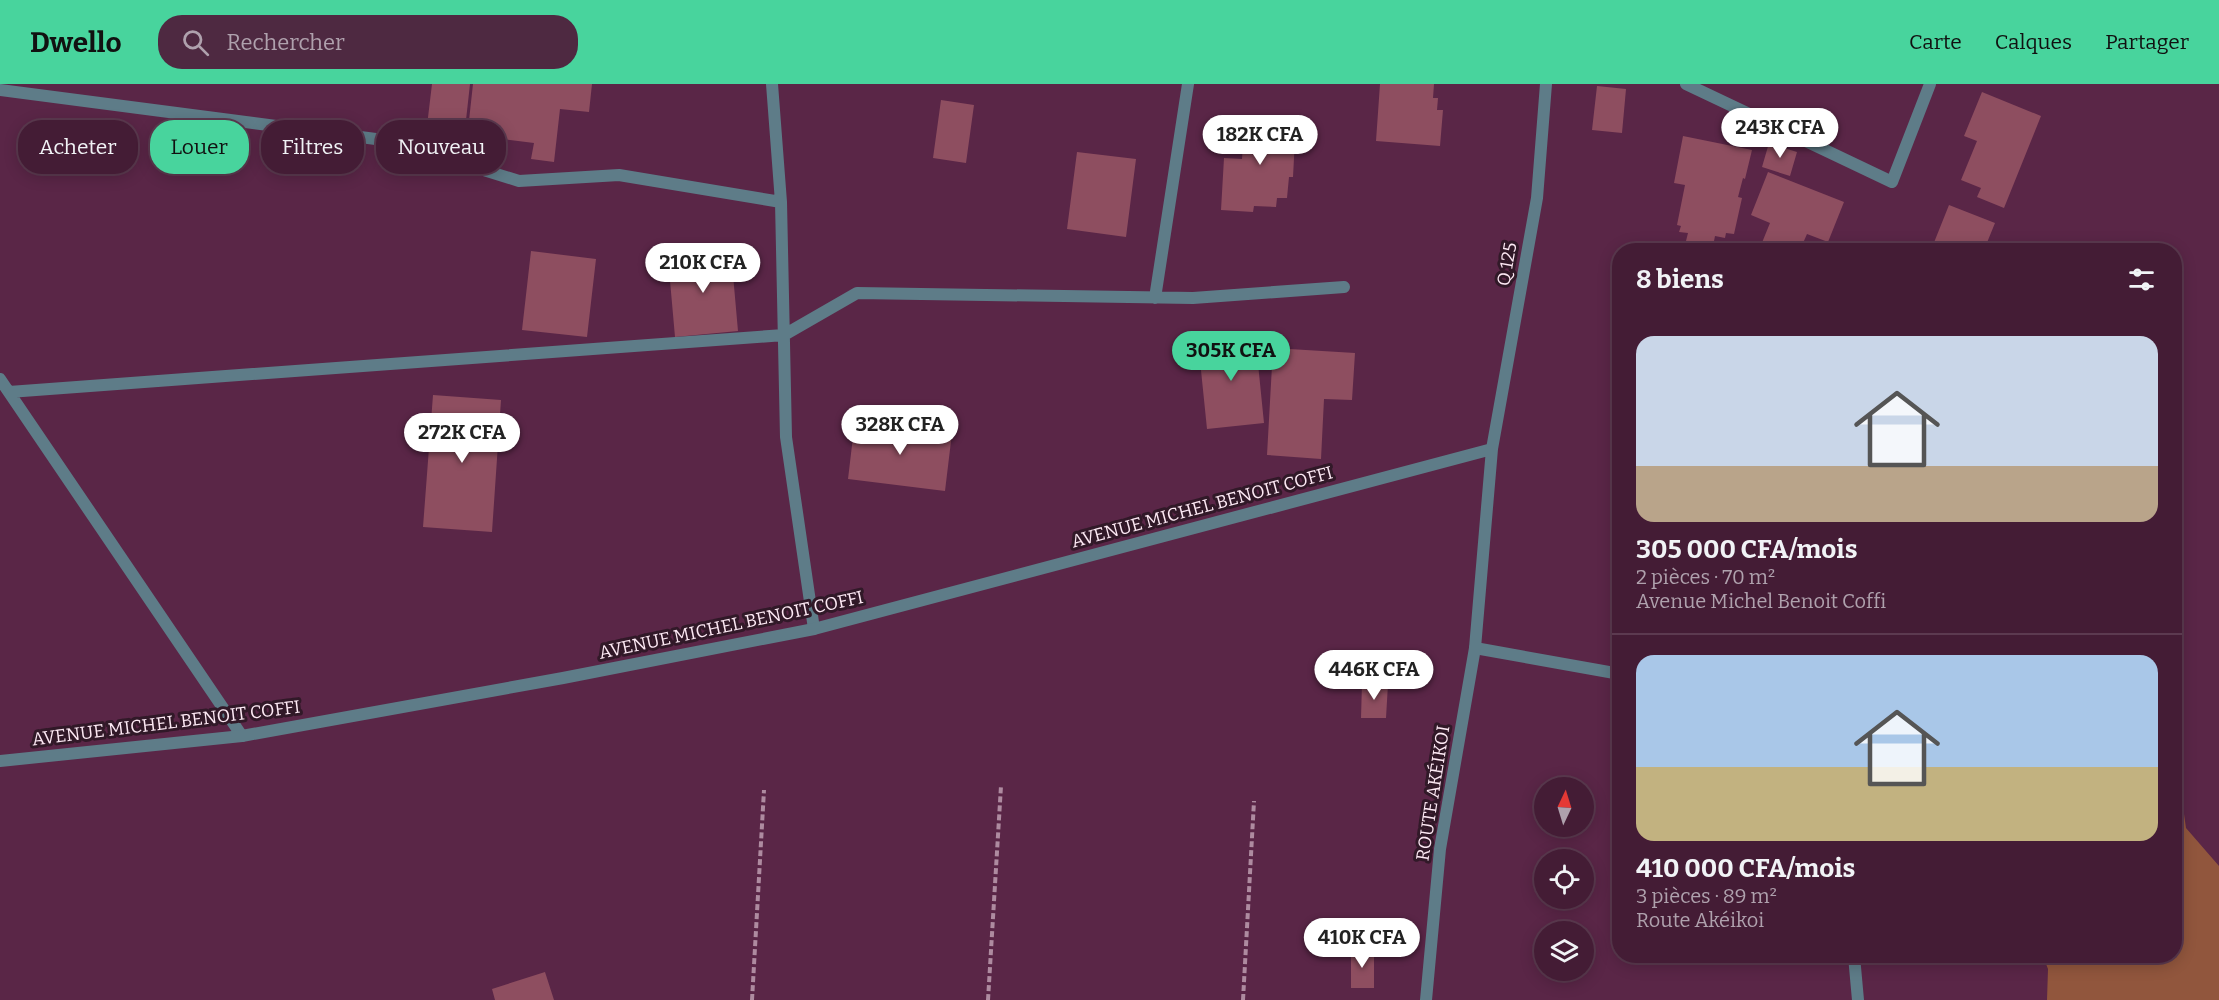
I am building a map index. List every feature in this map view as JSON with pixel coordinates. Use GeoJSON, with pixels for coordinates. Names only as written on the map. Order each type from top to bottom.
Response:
{"type":"FeatureCollection","features":[{"type":"Feature","properties":{"kind":"street"},"geometry":{"type":"LineString","coordinates":[[772,84],[781,202],[786,437],[814,630]]}},
{"type":"Feature","properties":{"kind":"street"},"geometry":{"type":"LineString","coordinates":[[1155,298],[1188,84]]}},
{"type":"Feature","properties":{"kind":"street","name":"Q 125"},"geometry":{"type":"LineString","coordinates":[[1492,449],[1537,198],[1546,84]]}},
{"type":"Feature","properties":{"kind":"street"},"geometry":{"type":"LineString","coordinates":[[1686,84],[1892,182],[1930,84]]}},
{"type":"Feature","properties":{"kind":"street"},"geometry":{"type":"LineString","coordinates":[[0,90],[391,141],[519,182],[619,175],[781,202]]}},
{"type":"Feature","properties":{"kind":"street"},"geometry":{"type":"LineString","coordinates":[[9,392],[784,335],[857,293],[1193,298],[1344,287]]}},
{"type":"Feature","properties":{"kind":"street"},"geometry":{"type":"LineString","coordinates":[[0,379],[242,736]]}},
{"type":"Feature","properties":{"kind":"street","name":"AVENUE MICHEL BENOIT COFFI"},"geometry":{"type":"LineString","coordinates":[[0,761],[242,736],[814,630],[1492,449]]}},
{"type":"Feature","properties":{"kind":"street","name":"ROUTE AKÉIKOI"},"geometry":{"type":"LineString","coordinates":[[1426,1000],[1440,849],[1475,648],[1492,449]]}},
{"type":"Feature","properties":{"kind":"street"},"geometry":{"type":"LineString","coordinates":[[1475,648],[1612,673]]}},
{"type":"Feature","properties":{"kind":"street"},"geometry":{"type":"LineString","coordinates":[[1855,963],[1858,1000]]}},
{"type":"Feature","properties":{"kind":"path"},"geometry":{"type":"LineString","coordinates":[[988,1000],[1001,786]]}},
{"type":"Feature","properties":{"kind":"path"},"geometry":{"type":"LineString","coordinates":[[752,1000],[764,789]]}},
{"type":"Feature","properties":{"kind":"path"},"geometry":{"type":"LineString","coordinates":[[1243,1000],[1254,801]]}},
{"type":"Feature","properties":{"kind":"shaded area"},"geometry":{"type":"Polygon","coordinates":[[[2182,800],[2186,828],[2219,866],[2219,1000],[2047,1000],[2048,969],[2046,963],[2182,963],[2182,800]]]}},
{"type":"Feature","properties":{"kind":"building"},"geometry":{"type":"Polygon","coordinates":[[[432,84],[470,84],[466,120],[428,120],[432,84]]]}},
{"type":"Feature","properties":{"kind":"building"},"geometry":{"type":"Polygon","coordinates":[[[473,84],[592,84],[589,112],[560,109],[554,162],[531,159],[534,143],[506,139],[506,120],[469,120],[473,84]]]}},
{"type":"Feature","properties":{"kind":"building"},"geometry":{"type":"Polygon","coordinates":[[[1380,84],[1434,84],[1433,98],[1438,98],[1437,110],[1443,110],[1440,146],[1376,141],[1380,84]]]}},
{"type":"Feature","properties":{"kind":"building"},"geometry":{"type":"Polygon","coordinates":[[[1597,86],[1626,89],[1622,133],[1592,130],[1597,86]]]}},
{"type":"Feature","properties":{"kind":"building"},"geometry":{"type":"Polygon","coordinates":[[[1982,92],[2041,116],[2004,208],[1977,197],[1981,188],[1961,180],[1977,141],[1964,136],[1982,92]]]}},
{"type":"Feature","properties":{"kind":"building"},"geometry":{"type":"Polygon","coordinates":[[[941,100],[974,105],[966,163],[933,158],[941,100]]]}},
{"type":"Feature","properties":{"kind":"building"},"geometry":{"type":"Polygon","coordinates":[[[1245,117],[1296,120],[1293,177],[1289,177],[1287,198],[1277,198],[1276,207],[1254,206],[1253,212],[1221,210],[1224,158],[1242,159],[1245,117]]]}},
{"type":"Feature","properties":{"kind":"building"},"geometry":{"type":"Polygon","coordinates":[[[1683,136],[1752,150],[1738,197],[1742,198],[1734,234],[1726,233],[1725,238],[1715,236],[1714,243],[1686,241],[1688,233],[1679,232],[1681,226],[1677,225],[1685,185],[1674,183],[1683,136]]]}},
{"type":"Feature","properties":{"kind":"building"},"geometry":{"type":"Polygon","coordinates":[[[1769,143],[1797,152],[1790,176],[1762,167],[1769,143]]]}},
{"type":"Feature","properties":{"kind":"building"},"geometry":{"type":"Polygon","coordinates":[[[1077,152],[1136,159],[1126,237],[1067,229],[1077,152]]]}},
{"type":"Feature","properties":{"kind":"building"},"geometry":{"type":"Polygon","coordinates":[[[1768,172],[1844,202],[1828,242],[1807,234],[1803,243],[1762,243],[1770,223],[1751,215],[1768,172]]]}},
{"type":"Feature","properties":{"kind":"building"},"geometry":{"type":"Polygon","coordinates":[[[1949,205],[1995,223],[1987,243],[1934,243],[1949,205]]]}},
{"type":"Feature","properties":{"kind":"building"},"geometry":{"type":"Polygon","coordinates":[[[531,251],[596,259],[587,337],[522,330],[531,251]]]}},
{"type":"Feature","properties":{"kind":"building"},"geometry":{"type":"Polygon","coordinates":[[[731,252],[738,331],[675,337],[668,258],[731,252]]]}},
{"type":"Feature","properties":{"kind":"building"},"geometry":{"type":"Polygon","coordinates":[[[1255,334],[1264,423],[1207,429],[1198,341],[1255,334]]]}},
{"type":"Feature","properties":{"kind":"building"},"geometry":{"type":"Polygon","coordinates":[[[1273,348],[1355,353],[1352,400],[1324,399],[1321,459],[1267,455],[1273,348]]]}},
{"type":"Feature","properties":{"kind":"building"},"geometry":{"type":"Polygon","coordinates":[[[433,395],[501,400],[492,532],[423,527],[433,395]]]}},
{"type":"Feature","properties":{"kind":"building"},"geometry":{"type":"Polygon","coordinates":[[[855,420],[952,433],[945,491],[848,479],[855,420]]]}},
{"type":"Feature","properties":{"kind":"building"},"geometry":{"type":"Polygon","coordinates":[[[1362,683],[1388,684],[1386,718],[1361,718],[1362,683]]]}},
{"type":"Feature","properties":{"kind":"building"},"geometry":{"type":"Polygon","coordinates":[[[1351,949],[1374,949],[1374,988],[1351,988],[1351,949]]]}},
{"type":"Feature","properties":{"kind":"building"},"geometry":{"type":"Polygon","coordinates":[[[545,972],[554,1000],[495,1000],[492,989],[545,972]]]}}]}
